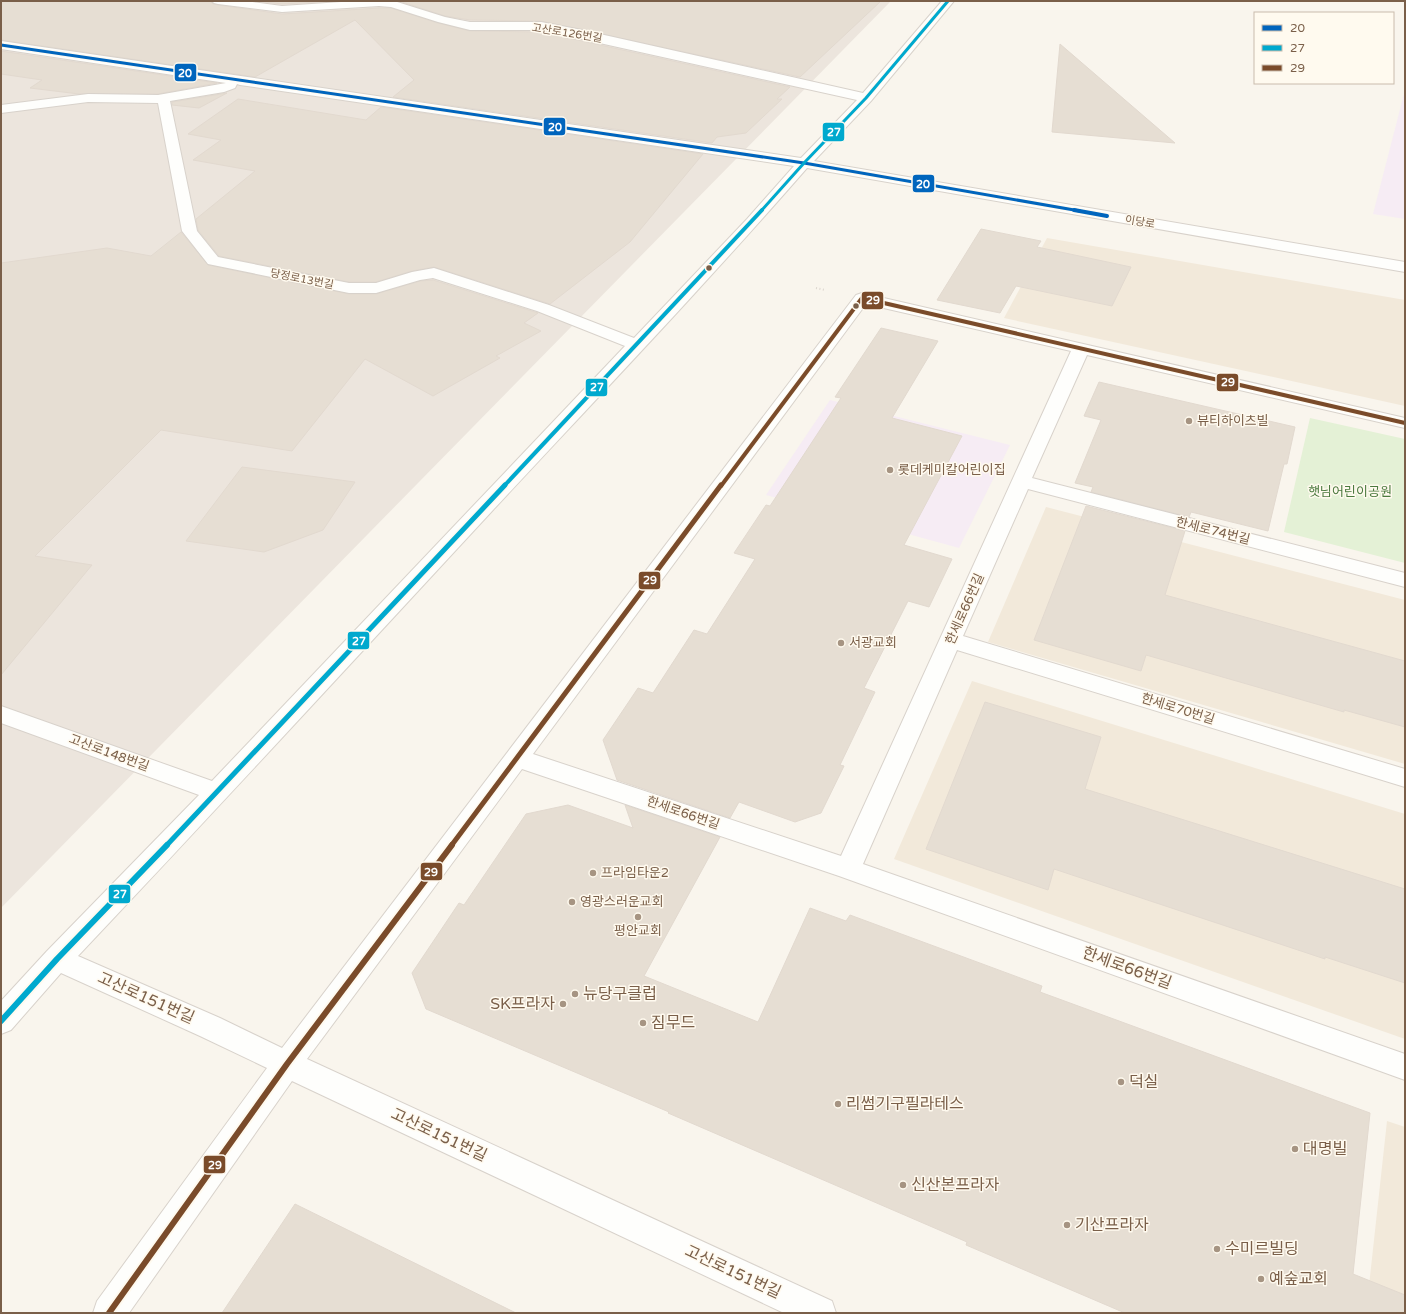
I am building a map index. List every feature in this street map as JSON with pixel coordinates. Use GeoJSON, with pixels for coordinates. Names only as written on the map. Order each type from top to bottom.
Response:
{"type":"FeatureCollection","features":[{"type":"Feature","properties":{"kind":"street","name":"고산로126번길"},"geometry":{"type":"LineString","coordinates":[[218,1],[289,9],[379,3],[392,4],[442,20],[470,26],[541,26],[866,98]]}},
{"type":"Feature","properties":{"kind":"street"},"geometry":{"type":"LineString","coordinates":[[1,1021],[752,222],[804,163],[866,98],[948,1]]}},
{"type":"Feature","properties":{"kind":"street","name":"이당로"},"geometry":{"type":"LineString","coordinates":[[1,45],[804,163],[1405,267]]}},
{"type":"Feature","properties":{"kind":"street"},"geometry":{"type":"LineString","coordinates":[[1,109],[88,98],[158,99],[224,88],[240,81]]}},
{"type":"Feature","properties":{"kind":"street","name":"당정로13번길"},"geometry":{"type":"LineString","coordinates":[[158,99],[164,101],[190,231],[213,261],[349,288],[368,289],[421,274],[434,273],[543,308],[637,345]]}},
{"type":"Feature","properties":{"kind":"street"},"geometry":{"type":"LineString","coordinates":[[109,1313],[287,1064],[862,298],[1405,423]]}},
{"type":"Feature","properties":{"kind":"street","name":"한세로66번길"},"geometry":{"type":"LineString","coordinates":[[848,869],[1081,348]]}},
{"type":"Feature","properties":{"kind":"street","name":"한세로74번길"},"geometry":{"type":"LineString","coordinates":[[1021,481],[1405,580]]}},
{"type":"Feature","properties":{"kind":"street","name":"한세로70번길"},"geometry":{"type":"LineString","coordinates":[[951,640],[1405,778]]}},
{"type":"Feature","properties":{"kind":"street","name":"고산로148번길"},"geometry":{"type":"LineString","coordinates":[[1,714],[217,792]]}},
{"type":"Feature","properties":{"kind":"street","name":"한세로66번길"},"geometry":{"type":"LineString","coordinates":[[517,758],[848,869],[1405,1067]]}},
{"type":"Feature","properties":{"kind":"street","name":"고산로151번길"},"geometry":{"type":"LineString","coordinates":[[58,959],[210,1027],[820,1313]]}},
{"type":"Feature","properties":{"kind":"shaded area"},"geometry":{"type":"Polygon","coordinates":[[[1,1],[891,1],[1,908],[1,1]]]}},
{"type":"Feature","properties":{"kind":"shaded area"},"geometry":{"type":"Polygon","coordinates":[[[1405,90],[1405,219],[1373,214],[1405,90]]]}},
{"type":"Feature","properties":{"kind":"shaded area"},"geometry":{"type":"Polygon","coordinates":[[[1047,238],[1405,300],[1405,406],[1004,318],[1047,238]]]}},
{"type":"Feature","properties":{"kind":"shaded area","name":"롯데케미칼어린이집"},"geometry":{"type":"Polygon","coordinates":[[[830,400],[1010,445],[959,548],[766,495],[830,400]]]}},
{"type":"Feature","properties":{"kind":"shaded area"},"geometry":{"type":"Polygon","coordinates":[[[1046,507],[1405,600],[1405,764],[988,642],[1046,507]]]}},
{"type":"Feature","properties":{"kind":"shaded area"},"geometry":{"type":"Polygon","coordinates":[[[972,681],[1405,814],[1405,1039],[894,859],[972,681]]]}},
{"type":"Feature","properties":{"kind":"shaded area"},"geometry":{"type":"Polygon","coordinates":[[[1387,1121],[1405,1127],[1405,1313],[1366,1313],[1387,1121]]]}},
{"type":"Feature","properties":{"kind":"green space","name":"햇님어린이공원"},"geometry":{"type":"Polygon","coordinates":[[[1310,418],[1405,439],[1405,563],[1284,532],[1310,418]]]}},
{"type":"Feature","properties":{"kind":"building"},"geometry":{"type":"Polygon","coordinates":[[[1,1],[210,1],[213,4],[218,5],[282,14],[391,8],[438,23],[470,31],[541,32],[790,87],[777,99],[782,99],[746,133],[717,137],[712,143],[393,97],[414,80],[355,20],[255,77],[1,40],[1,1]]]}},
{"type":"Feature","properties":{"kind":"building"},"geometry":{"type":"Polygon","coordinates":[[[256,1],[334,1],[282,4],[256,1]]]}},
{"type":"Feature","properties":{"kind":"building"},"geometry":{"type":"Polygon","coordinates":[[[399,1],[881,1],[800,77],[541,21],[470,20],[445,16],[399,1]]]}},
{"type":"Feature","properties":{"kind":"building"},"geometry":{"type":"Polygon","coordinates":[[[1060,44],[1175,143],[1052,132],[1060,44]]]}},
{"type":"Feature","properties":{"kind":"building"},"geometry":{"type":"Polygon","coordinates":[[[1,51],[217,83],[158,94],[79,94],[30,88],[42,80],[1,74],[1,51]]]}},
{"type":"Feature","properties":{"kind":"building"},"geometry":{"type":"Polygon","coordinates":[[[227,93],[199,108],[172,105],[172,102],[227,93]]]}},
{"type":"Feature","properties":{"kind":"building"},"geometry":{"type":"Polygon","coordinates":[[[238,99],[366,120],[381,107],[703,154],[630,242],[550,304],[434,267],[412,271],[376,282],[349,282],[219,256],[198,230],[196,219],[255,171],[193,160],[221,140],[188,134],[238,99]]]}},
{"type":"Feature","properties":{"kind":"building"},"geometry":{"type":"Polygon","coordinates":[[[981,229],[1041,241],[1037,247],[1131,267],[1112,306],[1016,286],[1000,313],[937,300],[981,229]]]}},
{"type":"Feature","properties":{"kind":"building"},"geometry":{"type":"Polygon","coordinates":[[[181,232],[208,265],[349,294],[376,294],[420,281],[433,280],[538,313],[524,323],[541,331],[496,356],[500,358],[433,396],[365,359],[292,451],[161,430],[35,556],[92,565],[1,675],[1,263],[107,248],[151,256],[181,232]]]}},
{"type":"Feature","properties":{"kind":"building"},"geometry":{"type":"Polygon","coordinates":[[[881,328],[938,341],[892,418],[962,436],[904,545],[952,559],[929,607],[908,601],[864,688],[875,692],[840,765],[844,766],[821,813],[795,822],[739,802],[730,818],[617,780],[603,740],[638,688],[653,693],[694,630],[707,634],[755,559],[734,553],[766,505],[770,506],[841,398],[835,397],[881,328]]]}},
{"type":"Feature","properties":{"kind":"building"},"geometry":{"type":"Polygon","coordinates":[[[1099,382],[1295,427],[1287,464],[1284,464],[1268,531],[1191,512],[1189,517],[1091,492],[1093,487],[1075,483],[1101,420],[1084,416],[1099,382]]]}},
{"type":"Feature","properties":{"kind":"building"},"geometry":{"type":"Polygon","coordinates":[[[242,467],[355,482],[323,530],[264,552],[186,541],[242,467]]]}},
{"type":"Feature","properties":{"kind":"building"},"geometry":{"type":"Polygon","coordinates":[[[1086,506],[1185,531],[1165,595],[1405,661],[1405,727],[1344,710],[1344,712],[1146,655],[1141,671],[1034,640],[1086,506]]]}},
{"type":"Feature","properties":{"kind":"building"},"geometry":{"type":"Polygon","coordinates":[[[985,702],[1101,737],[1085,789],[1405,889],[1405,983],[1325,957],[1325,959],[1054,869],[1048,890],[926,849],[985,702]]]}},
{"type":"Feature","properties":{"kind":"building"},"geometry":{"type":"Polygon","coordinates":[[[568,805],[633,828],[625,805],[720,837],[644,976],[758,1022],[810,908],[846,921],[850,915],[1042,986],[1040,992],[1370,1113],[1353,1274],[1405,1295],[1405,1313],[1125,1313],[966,1245],[967,1242],[668,1113],[669,1112],[426,1009],[412,973],[459,903],[464,905],[526,814],[568,805]]]}},
{"type":"Feature","properties":{"kind":"building"},"geometry":{"type":"Polygon","coordinates":[[[295,1204],[516,1313],[222,1313],[295,1204]]]}},
{"type":"Feature","properties":{"kind":"transit line","name":"27"},"geometry":{"type":"LineString","coordinates":[[1,1021],[57,959],[147,866],[752,222],[804,163],[866,98],[948,1]]}},
{"type":"Feature","properties":{"kind":"transit line","name":"20"},"geometry":{"type":"LineString","coordinates":[[1,45],[804,163],[1107,216]]}},
{"type":"Feature","properties":{"kind":"transit line","name":"29"},"geometry":{"type":"LineString","coordinates":[[109,1313],[287,1064],[862,298],[1405,423]]}},
{"type":"Feature","properties":{"kind":"place","name":"뷰티하이츠빌"},"geometry":{"type":"Point","coordinates":[1189,421]}},
{"type":"Feature","properties":{"kind":"place","name":"롯데케미칼어린이집"},"geometry":{"type":"Point","coordinates":[890,470]}},
{"type":"Feature","properties":{"kind":"place","name":"서광교회"},"geometry":{"type":"Point","coordinates":[841,643]}},
{"type":"Feature","properties":{"kind":"place","name":"프라임타운2"},"geometry":{"type":"Point","coordinates":[593,873]}},
{"type":"Feature","properties":{"kind":"place","name":"영광스러운교회"},"geometry":{"type":"Point","coordinates":[572,902]}},
{"type":"Feature","properties":{"kind":"place","name":"평안교회"},"geometry":{"type":"Point","coordinates":[638,917]}},
{"type":"Feature","properties":{"kind":"place","name":"뉴당구클럽"},"geometry":{"type":"Point","coordinates":[575,994]}},
{"type":"Feature","properties":{"kind":"place","name":"SK프라자"},"geometry":{"type":"Point","coordinates":[563,1004]}},
{"type":"Feature","properties":{"kind":"place","name":"짐무드"},"geometry":{"type":"Point","coordinates":[643,1023]}},
{"type":"Feature","properties":{"kind":"place","name":"덕실"},"geometry":{"type":"Point","coordinates":[1121,1082]}},
{"type":"Feature","properties":{"kind":"place","name":"리썸기구필라테스"},"geometry":{"type":"Point","coordinates":[838,1104]}},
{"type":"Feature","properties":{"kind":"place","name":"대명빌"},"geometry":{"type":"Point","coordinates":[1295,1149]}},
{"type":"Feature","properties":{"kind":"place","name":"신산본프라자"},"geometry":{"type":"Point","coordinates":[903,1185]}},
{"type":"Feature","properties":{"kind":"place","name":"기산프라자"},"geometry":{"type":"Point","coordinates":[1067,1225]}},
{"type":"Feature","properties":{"kind":"place","name":"수미르빌딩"},"geometry":{"type":"Point","coordinates":[1217,1249]}},
{"type":"Feature","properties":{"kind":"place","name":"예숲교회"},"geometry":{"type":"Point","coordinates":[1261,1279]}}]}
